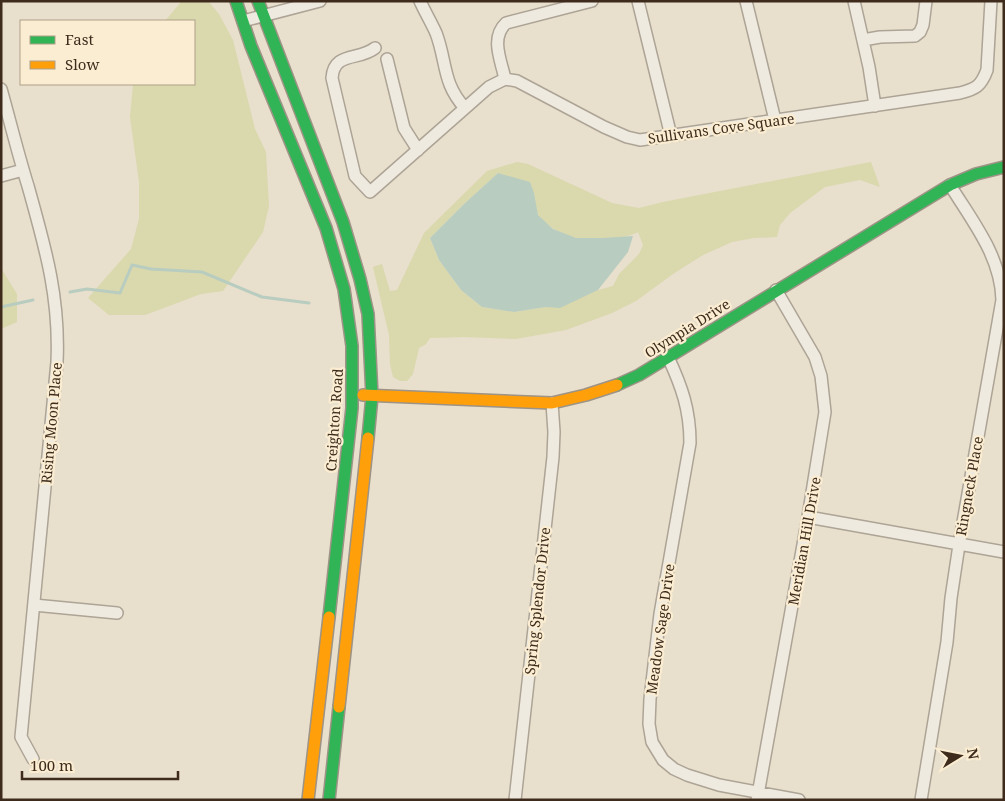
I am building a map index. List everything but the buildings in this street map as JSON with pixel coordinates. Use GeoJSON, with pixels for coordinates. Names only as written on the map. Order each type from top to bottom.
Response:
{"type":"FeatureCollection","features":[{"type":"Feature","properties":{"kind":"street","name":"Creighton Road"},"geometry":{"type":"LineString","coordinates":[[236,1],[250,46],[287,132],[328,236],[344,289],[352,346],[353,394],[308,800]]}},
{"type":"Feature","properties":{"kind":"street"},"geometry":{"type":"LineString","coordinates":[[258,1],[262,16],[343,222],[353,253],[368,314],[372,396],[329,800]]}},
{"type":"Feature","properties":{"kind":"street"},"geometry":{"type":"LineString","coordinates":[[243,21],[320,1]]}},
{"type":"Feature","properties":{"kind":"street"},"geometry":{"type":"LineString","coordinates":[[420,1],[436,33],[450,88],[465,108]]}},
{"type":"Feature","properties":{"kind":"street"},"geometry":{"type":"LineString","coordinates":[[375,48],[369,53],[338,62],[333,70],[332,78],[355,176],[370,192],[489,87],[505,79],[497,44],[498,35],[506,23],[592,1]]}},
{"type":"Feature","properties":{"kind":"street"},"geometry":{"type":"LineString","coordinates":[[638,1],[671,136]]}},
{"type":"Feature","properties":{"kind":"street"},"geometry":{"type":"LineString","coordinates":[[746,1],[775,120]]}},
{"type":"Feature","properties":{"kind":"street"},"geometry":{"type":"LineString","coordinates":[[854,1],[875,106]]}},
{"type":"Feature","properties":{"kind":"street"},"geometry":{"type":"LineString","coordinates":[[863,40],[880,37],[914,36],[920,32],[923,25],[926,1]]}},
{"type":"Feature","properties":{"kind":"street","name":"Sullivans Cove Square"},"geometry":{"type":"LineString","coordinates":[[505,79],[518,81],[604,127],[627,137],[640,140],[960,93],[973,90],[983,80],[987,70],[991,1]]}},
{"type":"Feature","properties":{"kind":"street"},"geometry":{"type":"LineString","coordinates":[[387,59],[404,128],[418,150]]}},
{"type":"Feature","properties":{"kind":"street","name":"Rising Moon Place"},"geometry":{"type":"LineString","coordinates":[[1,89],[47,254],[55,295],[58,335],[21,738],[32,759]]}},
{"type":"Feature","properties":{"kind":"street","name":"Olympia Drive"},"geometry":{"type":"LineString","coordinates":[[353,394],[552,402],[582,398],[602,392],[633,378],[950,185],[976,174],[1004,167]]}},
{"type":"Feature","properties":{"kind":"street"},"geometry":{"type":"LineString","coordinates":[[1,176],[23,170]]}},
{"type":"Feature","properties":{"kind":"street","name":"Ringneck Place"},"geometry":{"type":"LineString","coordinates":[[920,800],[947,642],[950,598],[959,544],[1001,325],[1002,273],[992,253],[950,185]]}},
{"type":"Feature","properties":{"kind":"street","name":"Meridian Hill Drive"},"geometry":{"type":"LineString","coordinates":[[758,796],[825,412],[824,392],[815,357],[776,290]]}},
{"type":"Feature","properties":{"kind":"street","name":"Meadow Sage Drive"},"geometry":{"type":"LineString","coordinates":[[668,357],[685,397],[690,422],[690,443],[660,614],[650,699],[649,732],[663,760],[674,769],[687,775],[758,796],[799,800]]}},
{"type":"Feature","properties":{"kind":"street","name":"Spring Splendor Drive"},"geometry":{"type":"LineString","coordinates":[[514,800],[552,457],[554,432],[552,402]]}},
{"type":"Feature","properties":{"kind":"street"},"geometry":{"type":"LineString","coordinates":[[808,517],[1004,552]]}},
{"type":"Feature","properties":{"kind":"street"},"geometry":{"type":"LineString","coordinates":[[34,605],[117,613]]}},
{"type":"Feature","properties":{"kind":"shaded area"},"geometry":{"type":"Polygon","coordinates":[[[208,1],[219,14],[233,40],[255,129],[266,152],[269,206],[263,232],[223,291],[201,294],[145,315],[109,315],[88,298],[131,249],[139,219],[139,182],[130,117],[133,85],[195,85],[195,20],[166,20],[181,2],[208,1]]]}},
{"type":"Feature","properties":{"kind":"shaded area"},"geometry":{"type":"Polygon","coordinates":[[[517,162],[528,164],[612,203],[639,208],[871,162],[880,187],[860,180],[825,187],[790,213],[780,225],[777,237],[754,238],[732,242],[703,255],[636,301],[612,313],[566,330],[516,339],[430,338],[426,344],[419,348],[413,374],[407,381],[400,381],[393,377],[390,364],[389,335],[373,267],[382,264],[390,291],[397,290],[424,233],[487,171],[517,162]],[[498,173],[430,238],[439,260],[461,290],[482,307],[514,312],[546,307],[560,307],[598,290],[613,286],[619,274],[639,254],[643,245],[638,232],[617,238],[590,239],[576,238],[556,230],[546,224],[538,214],[534,193],[498,173]]]}},
{"type":"Feature","properties":{"kind":"shaded area"},"geometry":{"type":"Polygon","coordinates":[[[498,173],[530,182],[538,215],[553,229],[576,238],[633,236],[628,252],[598,290],[560,308],[546,307],[514,312],[482,307],[461,290],[439,260],[430,238],[498,173]]]}},
{"type":"Feature","properties":{"kind":"shaded area"},"geometry":{"type":"Polygon","coordinates":[[[1,268],[17,294],[17,322],[1,329],[1,268]]]}},
{"type":"Feature","properties":{"kind":"waterway"},"geometry":{"type":"LineString","coordinates":[[70,292],[87,289],[120,293],[132,265],[151,269],[202,272],[262,297],[309,303]]}},
{"type":"Feature","properties":{"kind":"waterway"},"geometry":{"type":"LineString","coordinates":[[1,307],[33,300]]}},
{"type":"Feature","properties":{"kind":"traffic: fast"},"geometry":{"type":"LineString","coordinates":[[236,1],[251,46],[326,228],[344,289],[352,346],[352,408],[329,617]]}},
{"type":"Feature","properties":{"kind":"traffic: fast"},"geometry":{"type":"LineString","coordinates":[[258,1],[343,222],[360,279],[368,314],[372,396],[368,438]]}},
{"type":"Feature","properties":{"kind":"traffic: fast"},"geometry":{"type":"LineString","coordinates":[[617,385],[639,375],[950,185],[976,174],[1004,167]]}},
{"type":"Feature","properties":{"kind":"traffic: fast"},"geometry":{"type":"LineString","coordinates":[[329,800],[339,707]]}},
{"type":"Feature","properties":{"kind":"traffic: slow"},"geometry":{"type":"LineString","coordinates":[[363,395],[552,403],[617,385]]}},
{"type":"Feature","properties":{"kind":"traffic: slow"},"geometry":{"type":"LineString","coordinates":[[339,707],[368,438]]}},
{"type":"Feature","properties":{"kind":"traffic: slow"},"geometry":{"type":"LineString","coordinates":[[308,800],[329,617]]}}]}
